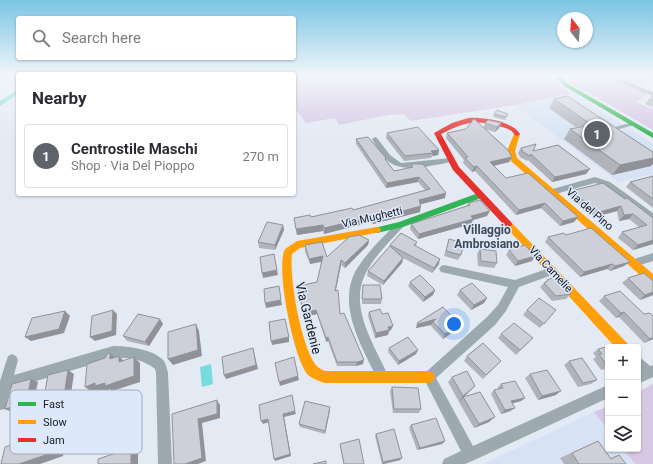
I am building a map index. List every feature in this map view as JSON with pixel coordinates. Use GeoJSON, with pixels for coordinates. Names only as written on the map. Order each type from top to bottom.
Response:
{"type":"FeatureCollection","features":[{"type":"Feature","properties":{"kind":"street"},"geometry":{"type":"LineString","coordinates":[[586,97],[653,136]]}},
{"type":"Feature","properties":{"kind":"street","name":"Via Camelie"},"geometry":{"type":"LineString","coordinates":[[511,155],[516,131],[510,127],[481,118],[465,120],[437,133],[458,170],[620,344]]}},
{"type":"Feature","properties":{"kind":"street"},"geometry":{"type":"LineString","coordinates":[[375,138],[392,162],[399,166],[410,166],[451,160]]}},
{"type":"Feature","properties":{"kind":"street","name":"Via del Pino"},"geometry":{"type":"LineString","coordinates":[[511,155],[653,280]]}},
{"type":"Feature","properties":{"kind":"street"},"geometry":{"type":"LineString","coordinates":[[552,192],[595,180],[600,180],[653,217]]}},
{"type":"Feature","properties":{"kind":"street","name":"Via Mughetti"},"geometry":{"type":"LineString","coordinates":[[290,249],[302,244],[400,225],[481,195]]}},
{"type":"Feature","properties":{"kind":"street"},"geometry":{"type":"LineString","coordinates":[[382,376],[359,323],[354,305],[353,292],[355,282],[361,271],[400,225]]}},
{"type":"Feature","properties":{"kind":"street","name":"Via Gardenie"},"geometry":{"type":"LineString","coordinates":[[290,249],[286,257],[286,277],[296,326],[309,367],[314,372],[325,377],[429,377]]}},
{"type":"Feature","properties":{"kind":"street"},"geometry":{"type":"LineString","coordinates":[[634,263],[653,257]]}},
{"type":"Feature","properties":{"kind":"street"},"geometry":{"type":"LineString","coordinates":[[444,269],[515,284],[552,271]]}},
{"type":"Feature","properties":{"kind":"street"},"geometry":{"type":"LineString","coordinates":[[470,455],[429,377],[491,321],[502,308],[515,284]]}},
{"type":"Feature","properties":{"kind":"street"},"geometry":{"type":"LineString","coordinates":[[6,384],[113,352],[128,352],[153,360],[159,365],[162,373],[165,464]]}},
{"type":"Feature","properties":{"kind":"street"},"geometry":{"type":"LineString","coordinates":[[0,404],[12,360]]}},
{"type":"Feature","properties":{"kind":"street"},"geometry":{"type":"LineString","coordinates":[[449,464],[605,393]]}},
{"type":"Feature","properties":{"kind":"lane"},"geometry":{"type":"LineString","coordinates":[[617,128],[632,124]]}},
{"type":"Feature","properties":{"kind":"shaded area"},"geometry":{"type":"Polygon","coordinates":[[[296,97],[554,97],[515,105],[411,121],[403,114],[388,115],[339,125],[335,118],[306,123],[296,110],[296,97]]]}},
{"type":"Feature","properties":{"kind":"shaded area"},"geometry":{"type":"Polygon","coordinates":[[[554,97],[577,97],[653,144],[653,174],[618,182],[515,105],[554,97]]]}},
{"type":"Feature","properties":{"kind":"shaded area"},"geometry":{"type":"Polygon","coordinates":[[[596,97],[643,97],[636,102],[653,109],[653,130],[596,97]]]}},
{"type":"Feature","properties":{"kind":"shaded area"},"geometry":{"type":"Polygon","coordinates":[[[653,384],[653,464],[635,464],[625,452],[641,452],[641,390],[653,384]]]}},
{"type":"Feature","properties":{"kind":"shaded area"},"geometry":{"type":"Polygon","coordinates":[[[605,407],[605,426],[594,412],[605,407]]]}},
{"type":"Feature","properties":{"kind":"shaded area"},"geometry":{"type":"Polygon","coordinates":[[[594,412],[605,426],[605,452],[625,452],[635,464],[483,464],[594,412]]]}},
{"type":"Feature","properties":{"kind":"water"},"geometry":{"type":"Polygon","coordinates":[[[211,364],[213,384],[202,387],[200,367],[211,364]]]}},
{"type":"Feature","properties":{"kind":"building"},"geometry":{"type":"Polygon","coordinates":[[[568,97],[653,152],[653,158],[620,165],[570,129],[592,125],[554,99],[568,97]]]}},
{"type":"Feature","properties":{"kind":"building"},"geometry":{"type":"Polygon","coordinates":[[[497,110],[508,114],[506,117],[494,114],[497,110]]]}},
{"type":"Feature","properties":{"kind":"building"},"geometry":{"type":"Polygon","coordinates":[[[474,119],[508,150],[512,157],[490,162],[506,178],[528,173],[578,217],[563,221],[545,203],[519,210],[477,166],[474,167],[465,158],[468,157],[447,133],[466,129],[474,119]]]}},
{"type":"Feature","properties":{"kind":"building"},"geometry":{"type":"Polygon","coordinates":[[[488,120],[501,123],[497,127],[485,123],[488,120]]]}},
{"type":"Feature","properties":{"kind":"building"},"geometry":{"type":"Polygon","coordinates":[[[418,127],[439,150],[431,151],[433,153],[405,156],[387,133],[418,127]]]}},
{"type":"Feature","properties":{"kind":"building"},"geometry":{"type":"Polygon","coordinates":[[[368,137],[386,158],[385,159],[394,171],[413,167],[411,164],[423,164],[446,193],[419,200],[421,206],[373,219],[372,217],[324,228],[323,225],[296,229],[294,218],[310,215],[311,217],[352,208],[353,210],[430,189],[419,177],[387,183],[356,139],[368,137]]]}},
{"type":"Feature","properties":{"kind":"building"},"geometry":{"type":"Polygon","coordinates":[[[536,144],[533,151],[558,145],[590,169],[555,177],[531,154],[530,156],[523,152],[521,148],[536,144]]]}},
{"type":"Feature","properties":{"kind":"building"},"geometry":{"type":"Polygon","coordinates":[[[653,176],[653,199],[630,182],[653,176]]]}},
{"type":"Feature","properties":{"kind":"building"},"geometry":{"type":"Polygon","coordinates":[[[603,183],[625,199],[627,198],[653,218],[653,240],[638,245],[622,232],[647,225],[633,214],[624,215],[621,206],[599,212],[571,191],[603,183]]]}},
{"type":"Feature","properties":{"kind":"building"},"geometry":{"type":"Polygon","coordinates":[[[480,200],[490,211],[471,216],[473,219],[419,234],[411,224],[470,205],[468,203],[480,200]]]}},
{"type":"Feature","properties":{"kind":"building"},"geometry":{"type":"Polygon","coordinates":[[[267,222],[283,225],[275,245],[258,242],[267,222]]]}},
{"type":"Feature","properties":{"kind":"building"},"geometry":{"type":"Polygon","coordinates":[[[591,228],[630,262],[615,266],[612,264],[584,272],[548,237],[564,233],[566,235],[591,228]]]}},
{"type":"Feature","properties":{"kind":"building"},"geometry":{"type":"Polygon","coordinates":[[[401,233],[417,242],[414,245],[440,259],[434,268],[390,245],[401,233]]]}},
{"type":"Feature","properties":{"kind":"building"},"geometry":{"type":"Polygon","coordinates":[[[359,235],[369,240],[345,263],[341,260],[335,291],[338,290],[340,314],[344,313],[364,360],[357,362],[337,362],[328,337],[326,338],[316,310],[303,313],[298,286],[317,282],[323,256],[309,259],[305,245],[322,242],[327,257],[349,237],[359,235]]]}},
{"type":"Feature","properties":{"kind":"building"},"geometry":{"type":"Polygon","coordinates":[[[449,239],[464,243],[461,255],[446,251],[449,239]]]}},
{"type":"Feature","properties":{"kind":"building"},"geometry":{"type":"Polygon","coordinates":[[[525,245],[535,256],[518,261],[509,250],[525,245]]]}},
{"type":"Feature","properties":{"kind":"building"},"geometry":{"type":"Polygon","coordinates":[[[390,246],[403,258],[384,281],[368,271],[390,246]]]}},
{"type":"Feature","properties":{"kind":"building"},"geometry":{"type":"Polygon","coordinates":[[[480,249],[496,251],[497,263],[481,261],[480,249]]]}},
{"type":"Feature","properties":{"kind":"building"},"geometry":{"type":"Polygon","coordinates":[[[274,254],[277,270],[262,273],[260,257],[274,254]]]}},
{"type":"Feature","properties":{"kind":"building"},"geometry":{"type":"Polygon","coordinates":[[[644,273],[653,281],[653,292],[645,295],[628,278],[644,273]]]}},
{"type":"Feature","properties":{"kind":"building"},"geometry":{"type":"Polygon","coordinates":[[[420,275],[435,290],[425,297],[410,282],[420,275]]]}},
{"type":"Feature","properties":{"kind":"building"},"geometry":{"type":"Polygon","coordinates":[[[555,277],[571,294],[556,296],[544,283],[555,277]]]}},
{"type":"Feature","properties":{"kind":"building"},"geometry":{"type":"Polygon","coordinates":[[[472,283],[487,298],[474,305],[460,290],[472,283]]]}},
{"type":"Feature","properties":{"kind":"building"},"geometry":{"type":"Polygon","coordinates":[[[363,285],[380,285],[382,299],[362,299],[363,285]]]}},
{"type":"Feature","properties":{"kind":"building"},"geometry":{"type":"Polygon","coordinates":[[[279,286],[281,300],[265,303],[264,289],[279,286]]]}},
{"type":"Feature","properties":{"kind":"building"},"geometry":{"type":"Polygon","coordinates":[[[620,291],[644,314],[650,313],[653,316],[653,337],[650,339],[624,312],[621,313],[604,296],[620,291]]]}},
{"type":"Feature","properties":{"kind":"building"},"geometry":{"type":"Polygon","coordinates":[[[539,298],[556,310],[544,324],[527,310],[539,298]]]}},
{"type":"Feature","properties":{"kind":"building"},"geometry":{"type":"Polygon","coordinates":[[[443,307],[460,325],[445,334],[433,322],[436,319],[417,323],[443,307]]]}},
{"type":"Feature","properties":{"kind":"building"},"geometry":{"type":"Polygon","coordinates":[[[380,309],[382,314],[388,313],[393,326],[388,327],[389,330],[376,333],[369,312],[380,309]]]}},
{"type":"Feature","properties":{"kind":"building"},"geometry":{"type":"Polygon","coordinates":[[[113,310],[112,331],[90,337],[92,316],[113,310]]]}},
{"type":"Feature","properties":{"kind":"building"},"geometry":{"type":"Polygon","coordinates":[[[65,311],[59,329],[25,337],[32,318],[65,311]]]}},
{"type":"Feature","properties":{"kind":"building"},"geometry":{"type":"Polygon","coordinates":[[[138,314],[160,319],[145,342],[123,336],[138,314]]]}},
{"type":"Feature","properties":{"kind":"building"},"geometry":{"type":"Polygon","coordinates":[[[285,319],[289,337],[271,341],[269,322],[285,319]]]}},
{"type":"Feature","properties":{"kind":"building"},"geometry":{"type":"Polygon","coordinates":[[[514,323],[533,338],[520,350],[501,334],[514,323]]]}},
{"type":"Feature","properties":{"kind":"building"},"geometry":{"type":"Polygon","coordinates":[[[196,324],[198,350],[168,359],[168,332],[196,324]]]}},
{"type":"Feature","properties":{"kind":"building"},"geometry":{"type":"Polygon","coordinates":[[[408,337],[418,350],[399,361],[389,348],[408,337]]]}},
{"type":"Feature","properties":{"kind":"building"},"geometry":{"type":"Polygon","coordinates":[[[483,343],[501,361],[486,375],[467,356],[483,343]]]}},
{"type":"Feature","properties":{"kind":"building"},"geometry":{"type":"Polygon","coordinates":[[[605,347],[605,363],[599,354],[602,354],[598,349],[605,347]]]}},
{"type":"Feature","properties":{"kind":"building"},"geometry":{"type":"Polygon","coordinates":[[[253,348],[256,365],[224,375],[222,357],[253,348]]]}},
{"type":"Feature","properties":{"kind":"building"},"geometry":{"type":"Polygon","coordinates":[[[108,353],[110,353],[110,359],[119,356],[119,362],[134,357],[134,376],[105,386],[105,383],[95,386],[95,383],[85,387],[87,364],[105,358],[108,353]]]}},
{"type":"Feature","properties":{"kind":"building"},"geometry":{"type":"Polygon","coordinates":[[[294,357],[298,376],[279,382],[275,363],[294,357]]]}},
{"type":"Feature","properties":{"kind":"building"},"geometry":{"type":"Polygon","coordinates":[[[582,358],[597,380],[583,383],[569,361],[582,358]]]}},
{"type":"Feature","properties":{"kind":"building"},"geometry":{"type":"Polygon","coordinates":[[[68,370],[65,390],[45,390],[48,375],[68,370]]]}},
{"type":"Feature","properties":{"kind":"building"},"geometry":{"type":"Polygon","coordinates":[[[547,370],[561,391],[542,396],[530,374],[547,370]]]}},
{"type":"Feature","properties":{"kind":"building"},"geometry":{"type":"Polygon","coordinates":[[[467,371],[475,386],[463,396],[452,377],[467,371]]]}},
{"type":"Feature","properties":{"kind":"building"},"geometry":{"type":"Polygon","coordinates":[[[31,379],[29,390],[10,390],[12,384],[31,379]]]}},
{"type":"Feature","properties":{"kind":"building"},"geometry":{"type":"Polygon","coordinates":[[[515,381],[525,398],[511,401],[515,408],[505,410],[494,390],[503,388],[501,384],[515,381]]]}},
{"type":"Feature","properties":{"kind":"building"},"geometry":{"type":"Polygon","coordinates":[[[392,387],[418,388],[421,409],[394,409],[392,387]]]}},
{"type":"Feature","properties":{"kind":"building"},"geometry":{"type":"Polygon","coordinates":[[[10,391],[10,408],[5,409],[10,391]]]}},
{"type":"Feature","properties":{"kind":"building"},"geometry":{"type":"Polygon","coordinates":[[[480,392],[495,417],[479,424],[463,397],[480,392]]]}},
{"type":"Feature","properties":{"kind":"building"},"geometry":{"type":"Polygon","coordinates":[[[292,395],[295,411],[283,414],[290,454],[274,459],[268,419],[261,421],[259,405],[292,395]]]}},
{"type":"Feature","properties":{"kind":"building"},"geometry":{"type":"Polygon","coordinates":[[[217,400],[217,414],[198,419],[202,458],[185,464],[174,464],[172,414],[217,400]]]}},
{"type":"Feature","properties":{"kind":"building"},"geometry":{"type":"Polygon","coordinates":[[[305,401],[330,407],[325,431],[299,424],[305,401]]]}},
{"type":"Feature","properties":{"kind":"building"},"geometry":{"type":"Polygon","coordinates":[[[436,418],[445,441],[420,448],[411,425],[436,418]]]}},
{"type":"Feature","properties":{"kind":"building"},"geometry":{"type":"Polygon","coordinates":[[[394,429],[402,458],[383,462],[376,434],[394,429]]]}},
{"type":"Feature","properties":{"kind":"building"},"geometry":{"type":"Polygon","coordinates":[[[359,439],[364,464],[344,464],[340,444],[359,439]]]}},
{"type":"Feature","properties":{"kind":"building"},"geometry":{"type":"Polygon","coordinates":[[[598,441],[611,459],[619,455],[626,464],[579,464],[572,453],[598,441]]]}},
{"type":"Feature","properties":{"kind":"building"},"geometry":{"type":"Polygon","coordinates":[[[10,445],[10,454],[48,454],[19,464],[1,464],[5,447],[10,445]]]}},
{"type":"Feature","properties":{"kind":"building"},"geometry":{"type":"Polygon","coordinates":[[[113,454],[131,454],[131,464],[98,464],[98,459],[113,454]]]}},
{"type":"Feature","properties":{"kind":"building"},"geometry":{"type":"Polygon","coordinates":[[[326,461],[326,464],[313,464],[326,461]]]}},
{"type":"Feature","properties":{"kind":"waterway"},"geometry":{"type":"LineString","coordinates":[[0,104],[10,97]]}},
{"type":"Feature","properties":{"kind":"traffic: fast"},"geometry":{"type":"LineString","coordinates":[[586,97],[653,136]]}},
{"type":"Feature","properties":{"kind":"traffic: fast"},"geometry":{"type":"LineString","coordinates":[[377,230],[400,225],[481,195]]}},
{"type":"Feature","properties":{"kind":"traffic: slow"},"geometry":{"type":"LineString","coordinates":[[517,134],[511,151],[514,159],[653,280]]}},
{"type":"Feature","properties":{"kind":"traffic: slow"},"geometry":{"type":"LineString","coordinates":[[508,224],[620,344]]}},
{"type":"Feature","properties":{"kind":"traffic: slow"},"geometry":{"type":"LineString","coordinates":[[377,230],[297,245],[288,252],[286,262],[289,292],[296,328],[301,344],[310,367],[318,375],[325,377],[429,377]]}},
{"type":"Feature","properties":{"kind":"traffic: jam"},"geometry":{"type":"LineString","coordinates":[[508,224],[456,168],[437,133],[468,120],[483,120],[509,127],[515,130],[517,134]]}},
{"type":"Feature","properties":{"kind":"place","name":"Centrostile Maschi"},"geometry":{"type":"Point","coordinates":[597,134]}},
{"type":"Feature","properties":{"kind":"district","name":"Villaggio Ambrosiano"},"geometry":{"type":"Point","coordinates":[487,237]}}]}
